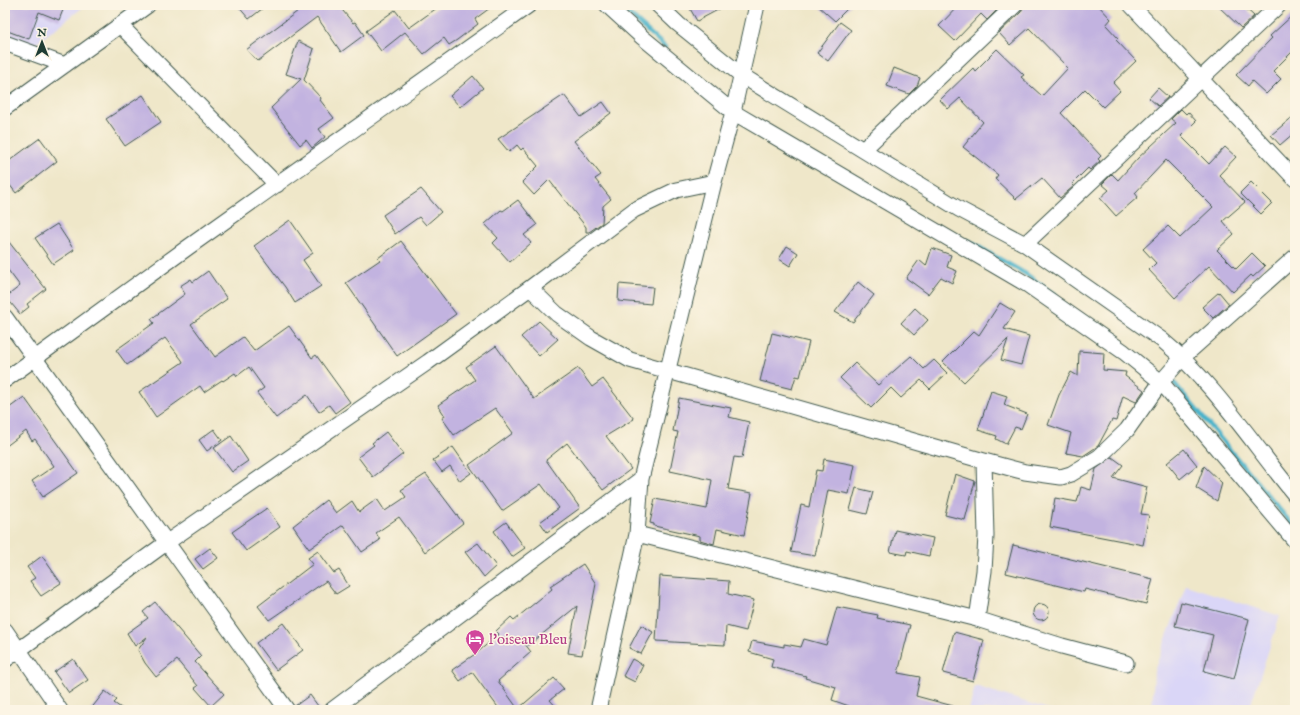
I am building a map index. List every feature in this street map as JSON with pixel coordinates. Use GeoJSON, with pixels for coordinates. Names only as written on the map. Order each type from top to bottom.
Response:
{"type":"FeatureCollection","features":[{"type":"Feature","properties":{"kind":"street"},"geometry":{"type":"LineString","coordinates":[[5,380],[529,5]]}},
{"type":"Feature","properties":{"kind":"street"},"geometry":{"type":"LineString","coordinates":[[607,5],[642,37],[733,112],[1028,285],[1124,352],[1161,382],[1295,541]]}},
{"type":"Feature","properties":{"kind":"street"},"geometry":{"type":"LineString","coordinates":[[658,5],[678,24],[741,75],[959,209],[1025,244],[1162,340],[1183,357],[1231,414],[1295,495]]}},
{"type":"Feature","properties":{"kind":"street"},"geometry":{"type":"LineString","coordinates":[[598,710],[637,534],[641,479],[714,182],[733,112],[756,5]]}},
{"type":"Feature","properties":{"kind":"street"},"geometry":{"type":"LineString","coordinates":[[864,150],[1015,5]]}},
{"type":"Feature","properties":{"kind":"street"},"geometry":{"type":"LineString","coordinates":[[1132,5],[1295,179]]}},
{"type":"Feature","properties":{"kind":"street"},"geometry":{"type":"LineString","coordinates":[[1025,244],[1200,77],[1279,5]]}},
{"type":"Feature","properties":{"kind":"street"},"geometry":{"type":"LineString","coordinates":[[5,108],[120,25],[142,6]]}},
{"type":"Feature","properties":{"kind":"street"},"geometry":{"type":"LineString","coordinates":[[120,25],[277,185]]}},
{"type":"Feature","properties":{"kind":"street"},"geometry":{"type":"LineString","coordinates":[[5,43],[65,65]]}},
{"type":"Feature","properties":{"kind":"street"},"geometry":{"type":"LineString","coordinates":[[5,660],[166,543],[428,362],[634,210],[676,190],[714,182]]}},
{"type":"Feature","properties":{"kind":"street"},"geometry":{"type":"LineString","coordinates":[[530,288],[557,314],[591,338],[630,360],[668,369],[984,461],[1061,477],[1071,474],[1099,457],[1127,430],[1161,382],[1183,357],[1295,257]]}},
{"type":"Feature","properties":{"kind":"street"},"geometry":{"type":"LineString","coordinates":[[5,317],[287,710]]}},
{"type":"Feature","properties":{"kind":"street"},"geometry":{"type":"LineString","coordinates":[[977,619],[985,564],[984,461]]}},
{"type":"Feature","properties":{"kind":"street"},"geometry":{"type":"LineString","coordinates":[[332,710],[641,479]]}},
{"type":"Feature","properties":{"kind":"street"},"geometry":{"type":"LineString","coordinates":[[637,534],[977,619],[1062,646],[1126,663]]}},
{"type":"Feature","properties":{"kind":"street"},"geometry":{"type":"LineString","coordinates":[[5,630],[60,710]]}},
{"type":"Feature","properties":{"kind":"shaded area"},"geometry":{"type":"Polygon","coordinates":[[[5,5],[86,5],[30,48],[5,39],[5,5]]]}},
{"type":"Feature","properties":{"kind":"shaded area"},"geometry":{"type":"Polygon","coordinates":[[[1186,585],[1280,616],[1249,710],[1152,710],[1154,671],[1186,585]]]}},
{"type":"Feature","properties":{"kind":"shaded area"},"geometry":{"type":"Polygon","coordinates":[[[975,686],[1051,710],[969,710],[975,686]]]}},
{"type":"Feature","properties":{"kind":"building"},"geometry":{"type":"Polygon","coordinates":[[[5,5],[65,5],[59,20],[39,12],[29,39],[5,30],[5,5]]]}},
{"type":"Feature","properties":{"kind":"building"},"geometry":{"type":"Polygon","coordinates":[[[237,5],[267,5],[249,19],[237,5]]]}},
{"type":"Feature","properties":{"kind":"building"},"geometry":{"type":"Polygon","coordinates":[[[306,5],[338,5],[353,23],[355,22],[364,35],[341,52],[317,17],[258,61],[246,50],[306,5]]]}},
{"type":"Feature","properties":{"kind":"building"},"geometry":{"type":"Polygon","coordinates":[[[441,5],[494,5],[475,19],[478,24],[457,40],[449,45],[444,38],[424,54],[405,32],[381,51],[366,31],[395,10],[409,28],[441,5]]]}},
{"type":"Feature","properties":{"kind":"building"},"geometry":{"type":"Polygon","coordinates":[[[688,5],[727,5],[697,21],[688,5]]]}},
{"type":"Feature","properties":{"kind":"building"},"geometry":{"type":"Polygon","coordinates":[[[817,5],[851,5],[835,21],[817,5]]]}},
{"type":"Feature","properties":{"kind":"building"},"geometry":{"type":"Polygon","coordinates":[[[959,5],[1002,5],[987,20],[981,14],[955,41],[939,26],[959,5]]]}},
{"type":"Feature","properties":{"kind":"building"},"geometry":{"type":"Polygon","coordinates":[[[1024,5],[1098,5],[1111,19],[1106,25],[1118,38],[1116,40],[1136,61],[1113,83],[1120,91],[1103,107],[1085,89],[1061,113],[1101,156],[1098,159],[1100,161],[1090,170],[1088,168],[1072,184],[1074,186],[1060,198],[1042,178],[1016,199],[995,179],[998,175],[963,147],[983,122],[960,98],[948,109],[940,100],[973,68],[975,71],[997,49],[1024,75],[1021,77],[1042,96],[1068,68],[1029,28],[1010,45],[999,33],[1021,12],[1024,5]]]}},
{"type":"Feature","properties":{"kind":"building"},"geometry":{"type":"Polygon","coordinates":[[[1217,5],[1242,5],[1254,16],[1241,28],[1217,5]]]}},
{"type":"Feature","properties":{"kind":"building"},"geometry":{"type":"Polygon","coordinates":[[[1295,13],[1295,49],[1273,71],[1281,79],[1266,94],[1252,81],[1248,86],[1236,75],[1272,38],[1270,36],[1295,13]]]}},
{"type":"Feature","properties":{"kind":"building"},"geometry":{"type":"Polygon","coordinates":[[[840,22],[851,30],[828,61],[817,53],[840,22]]]}},
{"type":"Feature","properties":{"kind":"building"},"geometry":{"type":"Polygon","coordinates":[[[298,41],[314,49],[304,80],[321,98],[320,100],[334,118],[319,129],[325,137],[312,148],[306,140],[300,145],[271,108],[301,79],[286,74],[298,41]]]}},
{"type":"Feature","properties":{"kind":"building"},"geometry":{"type":"Polygon","coordinates":[[[894,68],[920,78],[917,86],[909,94],[887,86],[894,68]]]}},
{"type":"Feature","properties":{"kind":"building"},"geometry":{"type":"Polygon","coordinates":[[[473,76],[483,88],[460,107],[450,96],[473,76]]]}},
{"type":"Feature","properties":{"kind":"building"},"geometry":{"type":"Polygon","coordinates":[[[1158,88],[1168,97],[1158,106],[1149,98],[1158,88]]]}},
{"type":"Feature","properties":{"kind":"building"},"geometry":{"type":"Polygon","coordinates":[[[143,95],[161,122],[125,146],[106,119],[143,95]]]}},
{"type":"Feature","properties":{"kind":"building"},"geometry":{"type":"Polygon","coordinates":[[[564,95],[581,117],[603,102],[611,113],[574,141],[601,175],[595,179],[611,199],[603,206],[602,223],[589,232],[586,232],[586,227],[549,180],[534,195],[522,182],[538,166],[523,148],[521,150],[517,145],[509,152],[498,139],[564,95]]]}},
{"type":"Feature","properties":{"kind":"building"},"geometry":{"type":"Polygon","coordinates":[[[1181,109],[1186,114],[1188,112],[1196,121],[1181,136],[1209,164],[1225,147],[1236,157],[1219,175],[1245,202],[1223,221],[1234,234],[1217,250],[1236,269],[1252,253],[1265,266],[1253,277],[1251,275],[1233,292],[1209,266],[1175,298],[1149,270],[1156,263],[1143,249],[1168,226],[1180,238],[1213,207],[1166,160],[1135,193],[1138,197],[1116,216],[1100,198],[1109,190],[1102,184],[1112,174],[1118,180],[1138,158],[1176,123],[1171,119],[1181,109]]]}},
{"type":"Feature","properties":{"kind":"building"},"geometry":{"type":"Polygon","coordinates":[[[1295,115],[1295,132],[1280,145],[1271,135],[1295,115]]]}},
{"type":"Feature","properties":{"kind":"building"},"geometry":{"type":"Polygon","coordinates":[[[40,138],[57,161],[16,193],[5,179],[5,164],[40,138]]]}},
{"type":"Feature","properties":{"kind":"building"},"geometry":{"type":"Polygon","coordinates":[[[1251,182],[1272,203],[1261,214],[1240,193],[1251,182]]]}},
{"type":"Feature","properties":{"kind":"building"},"geometry":{"type":"Polygon","coordinates":[[[421,189],[441,212],[426,225],[419,217],[395,234],[383,215],[421,189]]]}},
{"type":"Feature","properties":{"kind":"building"},"geometry":{"type":"Polygon","coordinates":[[[518,200],[537,225],[524,235],[531,243],[510,262],[493,243],[498,238],[485,224],[501,210],[503,211],[518,200]]]}},
{"type":"Feature","properties":{"kind":"building"},"geometry":{"type":"Polygon","coordinates":[[[290,220],[313,253],[303,260],[321,286],[295,303],[285,287],[254,246],[290,220]]]}},
{"type":"Feature","properties":{"kind":"building"},"geometry":{"type":"Polygon","coordinates":[[[57,224],[74,250],[53,264],[35,238],[57,224]]]}},
{"type":"Feature","properties":{"kind":"building"},"geometry":{"type":"Polygon","coordinates":[[[5,237],[46,289],[27,304],[29,307],[20,314],[6,297],[20,286],[5,266],[5,237]]]}},
{"type":"Feature","properties":{"kind":"building"},"geometry":{"type":"Polygon","coordinates":[[[401,241],[456,314],[397,356],[346,283],[380,260],[378,258],[401,241]]]}},
{"type":"Feature","properties":{"kind":"building"},"geometry":{"type":"Polygon","coordinates":[[[787,246],[798,253],[790,266],[779,259],[787,246]]]}},
{"type":"Feature","properties":{"kind":"building"},"geometry":{"type":"Polygon","coordinates":[[[932,248],[951,255],[947,267],[957,271],[952,283],[941,277],[928,294],[906,278],[919,260],[926,266],[932,248]]]}},
{"type":"Feature","properties":{"kind":"building"},"geometry":{"type":"Polygon","coordinates":[[[208,271],[227,299],[191,324],[215,357],[243,337],[254,351],[289,326],[312,358],[316,355],[350,402],[335,413],[329,405],[319,412],[307,395],[276,418],[257,393],[264,388],[249,367],[237,376],[235,373],[204,392],[200,386],[156,417],[139,392],[183,362],[182,360],[165,338],[127,365],[116,350],[154,323],[151,319],[185,294],[180,286],[191,279],[193,282],[208,271]]]}},
{"type":"Feature","properties":{"kind":"building"},"geometry":{"type":"Polygon","coordinates":[[[858,282],[874,295],[853,322],[835,312],[858,282]]]}},
{"type":"Feature","properties":{"kind":"building"},"geometry":{"type":"Polygon","coordinates":[[[619,284],[653,287],[651,304],[618,301],[619,284]]]}},
{"type":"Feature","properties":{"kind":"building"},"geometry":{"type":"Polygon","coordinates":[[[1219,292],[1229,304],[1213,318],[1202,307],[1219,292]]]}},
{"type":"Feature","properties":{"kind":"building"},"geometry":{"type":"Polygon","coordinates":[[[1000,303],[1015,312],[1004,329],[1029,336],[1021,365],[1001,360],[1008,339],[964,382],[943,362],[974,331],[979,335],[1000,303]]]}},
{"type":"Feature","properties":{"kind":"building"},"geometry":{"type":"Polygon","coordinates":[[[915,308],[928,320],[914,335],[901,323],[915,308]]]}},
{"type":"Feature","properties":{"kind":"building"},"geometry":{"type":"Polygon","coordinates":[[[539,321],[558,339],[539,356],[521,337],[539,321]]]}},
{"type":"Feature","properties":{"kind":"building"},"geometry":{"type":"Polygon","coordinates":[[[772,333],[809,342],[800,377],[796,376],[792,389],[760,381],[772,333]]]}},
{"type":"Feature","properties":{"kind":"building"},"geometry":{"type":"Polygon","coordinates":[[[496,346],[534,399],[578,368],[592,387],[603,379],[634,419],[606,436],[631,469],[603,490],[567,443],[546,460],[580,508],[547,532],[540,522],[559,508],[541,484],[502,511],[469,465],[513,433],[495,408],[454,435],[442,418],[445,416],[438,405],[475,380],[466,367],[496,346]]]}},
{"type":"Feature","properties":{"kind":"building"},"geometry":{"type":"Polygon","coordinates":[[[1079,351],[1104,353],[1103,370],[1126,372],[1125,376],[1144,390],[1136,402],[1123,396],[1116,421],[1112,420],[1098,446],[1083,456],[1066,453],[1071,433],[1048,425],[1059,395],[1071,372],[1078,376],[1079,351]]]}},
{"type":"Feature","properties":{"kind":"building"},"geometry":{"type":"Polygon","coordinates":[[[911,356],[924,369],[934,360],[947,373],[930,389],[921,380],[901,398],[891,388],[871,408],[840,378],[855,363],[878,385],[911,356]]]}},
{"type":"Feature","properties":{"kind":"building"},"geometry":{"type":"Polygon","coordinates":[[[991,391],[1007,396],[1004,405],[1027,414],[1021,429],[1015,427],[1006,444],[996,439],[997,436],[978,430],[991,391]]]}},
{"type":"Feature","properties":{"kind":"building"},"geometry":{"type":"Polygon","coordinates":[[[24,397],[78,473],[43,497],[32,481],[54,466],[35,439],[32,441],[26,431],[5,447],[5,411],[24,397]]]}},
{"type":"Feature","properties":{"kind":"building"},"geometry":{"type":"Polygon","coordinates":[[[679,398],[731,408],[729,417],[749,422],[742,458],[734,457],[728,489],[752,493],[744,535],[717,529],[714,544],[700,540],[700,536],[654,526],[654,524],[650,523],[655,499],[707,509],[712,480],[670,471],[678,432],[673,431],[679,398]]]}},
{"type":"Feature","properties":{"kind":"building"},"geometry":{"type":"Polygon","coordinates":[[[214,429],[222,440],[207,451],[199,440],[214,429]]]}},
{"type":"Feature","properties":{"kind":"building"},"geometry":{"type":"Polygon","coordinates":[[[386,432],[403,454],[373,477],[358,457],[374,445],[372,443],[386,432]]]}},
{"type":"Feature","properties":{"kind":"building"},"geometry":{"type":"Polygon","coordinates":[[[231,436],[248,461],[232,472],[214,448],[231,436]]]}},
{"type":"Feature","properties":{"kind":"building"},"geometry":{"type":"Polygon","coordinates":[[[453,447],[471,473],[460,481],[450,466],[442,472],[433,460],[453,447]]]}},
{"type":"Feature","properties":{"kind":"building"},"geometry":{"type":"Polygon","coordinates":[[[1184,449],[1197,465],[1180,479],[1167,463],[1184,449]]]}},
{"type":"Feature","properties":{"kind":"building"},"geometry":{"type":"Polygon","coordinates":[[[1112,457],[1123,465],[1113,478],[1147,487],[1141,514],[1149,515],[1143,545],[1050,527],[1055,498],[1077,502],[1081,487],[1091,490],[1096,469],[1112,457]]]}},
{"type":"Feature","properties":{"kind":"building"},"geometry":{"type":"Polygon","coordinates":[[[824,459],[855,465],[849,494],[828,490],[815,556],[791,552],[801,505],[809,507],[816,470],[822,471],[824,459]]]}},
{"type":"Feature","properties":{"kind":"building"},"geometry":{"type":"Polygon","coordinates":[[[1204,466],[1222,483],[1217,501],[1196,488],[1204,466]]]}},
{"type":"Feature","properties":{"kind":"building"},"geometry":{"type":"Polygon","coordinates":[[[426,474],[463,523],[425,552],[399,517],[376,533],[380,540],[362,552],[343,525],[309,549],[293,526],[326,500],[336,513],[352,501],[359,512],[377,499],[385,511],[406,497],[401,490],[426,474]]]}},
{"type":"Feature","properties":{"kind":"building"},"geometry":{"type":"Polygon","coordinates":[[[955,474],[975,481],[965,520],[945,515],[955,474]]]}},
{"type":"Feature","properties":{"kind":"building"},"geometry":{"type":"Polygon","coordinates":[[[856,488],[873,492],[867,514],[850,510],[856,488]]]}},
{"type":"Feature","properties":{"kind":"building"},"geometry":{"type":"Polygon","coordinates":[[[267,508],[280,527],[246,551],[232,532],[267,508]]]}},
{"type":"Feature","properties":{"kind":"building"},"geometry":{"type":"Polygon","coordinates":[[[506,522],[525,548],[512,557],[494,531],[506,522]]]}},
{"type":"Feature","properties":{"kind":"building"},"geometry":{"type":"Polygon","coordinates":[[[895,530],[933,538],[929,556],[907,551],[906,555],[890,552],[895,530]]]}},
{"type":"Feature","properties":{"kind":"building"},"geometry":{"type":"Polygon","coordinates":[[[478,543],[496,566],[484,577],[465,552],[478,543]]]}},
{"type":"Feature","properties":{"kind":"building"},"geometry":{"type":"Polygon","coordinates":[[[1013,545],[1153,579],[1146,604],[1085,589],[1084,592],[1006,573],[1013,545]]]}},
{"type":"Feature","properties":{"kind":"building"},"geometry":{"type":"Polygon","coordinates":[[[210,548],[218,558],[203,569],[195,559],[210,548]]]}},
{"type":"Feature","properties":{"kind":"building"},"geometry":{"type":"Polygon","coordinates":[[[318,551],[334,573],[339,570],[349,586],[336,594],[326,581],[269,620],[258,606],[313,564],[308,558],[318,551]]]}},
{"type":"Feature","properties":{"kind":"building"},"geometry":{"type":"Polygon","coordinates":[[[42,556],[61,583],[41,596],[30,581],[35,578],[27,567],[42,556]]]}},
{"type":"Feature","properties":{"kind":"building"},"geometry":{"type":"Polygon","coordinates":[[[583,564],[596,584],[582,655],[568,653],[577,606],[529,645],[525,644],[531,652],[498,681],[518,709],[554,678],[564,689],[550,700],[559,710],[500,710],[472,672],[460,681],[452,670],[478,652],[499,634],[496,631],[511,617],[514,620],[552,589],[550,586],[583,564]]]}},
{"type":"Feature","properties":{"kind":"building"},"geometry":{"type":"Polygon","coordinates":[[[660,576],[729,581],[728,594],[754,600],[746,631],[726,626],[725,645],[656,641],[660,576]]]}},
{"type":"Feature","properties":{"kind":"building"},"geometry":{"type":"Polygon","coordinates":[[[155,602],[201,656],[195,662],[224,694],[211,706],[195,688],[198,686],[177,660],[156,677],[145,663],[138,650],[147,637],[135,646],[127,633],[148,618],[143,612],[155,602]]]}},
{"type":"Feature","properties":{"kind":"building"},"geometry":{"type":"Polygon","coordinates":[[[1181,602],[1249,619],[1234,679],[1204,671],[1213,635],[1175,626],[1181,602]]]}},
{"type":"Feature","properties":{"kind":"building"},"geometry":{"type":"Polygon","coordinates":[[[1038,604],[1044,604],[1049,609],[1047,618],[1044,620],[1038,620],[1033,615],[1033,609],[1038,604]]]}},
{"type":"Feature","properties":{"kind":"building"},"geometry":{"type":"Polygon","coordinates":[[[837,607],[878,615],[877,618],[910,625],[898,673],[920,677],[916,696],[953,706],[952,710],[848,710],[849,706],[832,700],[836,687],[805,678],[806,676],[771,667],[773,659],[749,652],[752,641],[784,647],[784,644],[801,647],[804,639],[826,645],[837,607]]]}},
{"type":"Feature","properties":{"kind":"building"},"geometry":{"type":"Polygon","coordinates":[[[283,623],[303,650],[276,670],[256,643],[283,623]]]}},
{"type":"Feature","properties":{"kind":"building"},"geometry":{"type":"Polygon","coordinates":[[[641,625],[653,632],[641,654],[629,648],[641,625]]]}},
{"type":"Feature","properties":{"kind":"building"},"geometry":{"type":"Polygon","coordinates":[[[954,632],[984,640],[973,681],[943,673],[954,632]]]}},
{"type":"Feature","properties":{"kind":"building"},"geometry":{"type":"Polygon","coordinates":[[[73,659],[88,680],[69,693],[54,672],[73,659]]]}},
{"type":"Feature","properties":{"kind":"building"},"geometry":{"type":"Polygon","coordinates":[[[632,659],[643,665],[635,682],[623,676],[632,659]]]}},
{"type":"Feature","properties":{"kind":"building"},"geometry":{"type":"Polygon","coordinates":[[[105,691],[117,700],[114,703],[124,710],[90,710],[105,691]]]}},
{"type":"Feature","properties":{"kind":"building"},"geometry":{"type":"Polygon","coordinates":[[[310,695],[321,710],[296,710],[295,706],[310,695]]]}},
{"type":"Feature","properties":{"kind":"waterway"},"geometry":{"type":"LineString","coordinates":[[619,5],[665,47]]}},
{"type":"Feature","properties":{"kind":"waterway"},"geometry":{"type":"LineString","coordinates":[[968,241],[1026,274],[1055,295]]}},
{"type":"Feature","properties":{"kind":"waterway"},"geometry":{"type":"LineString","coordinates":[[1167,378],[1175,384],[1295,528]]}},
{"type":"Feature","properties":{"kind":"place","name":"l'oiseau Bleu"},"geometry":{"type":"Point","coordinates":[475,656]}}]}
